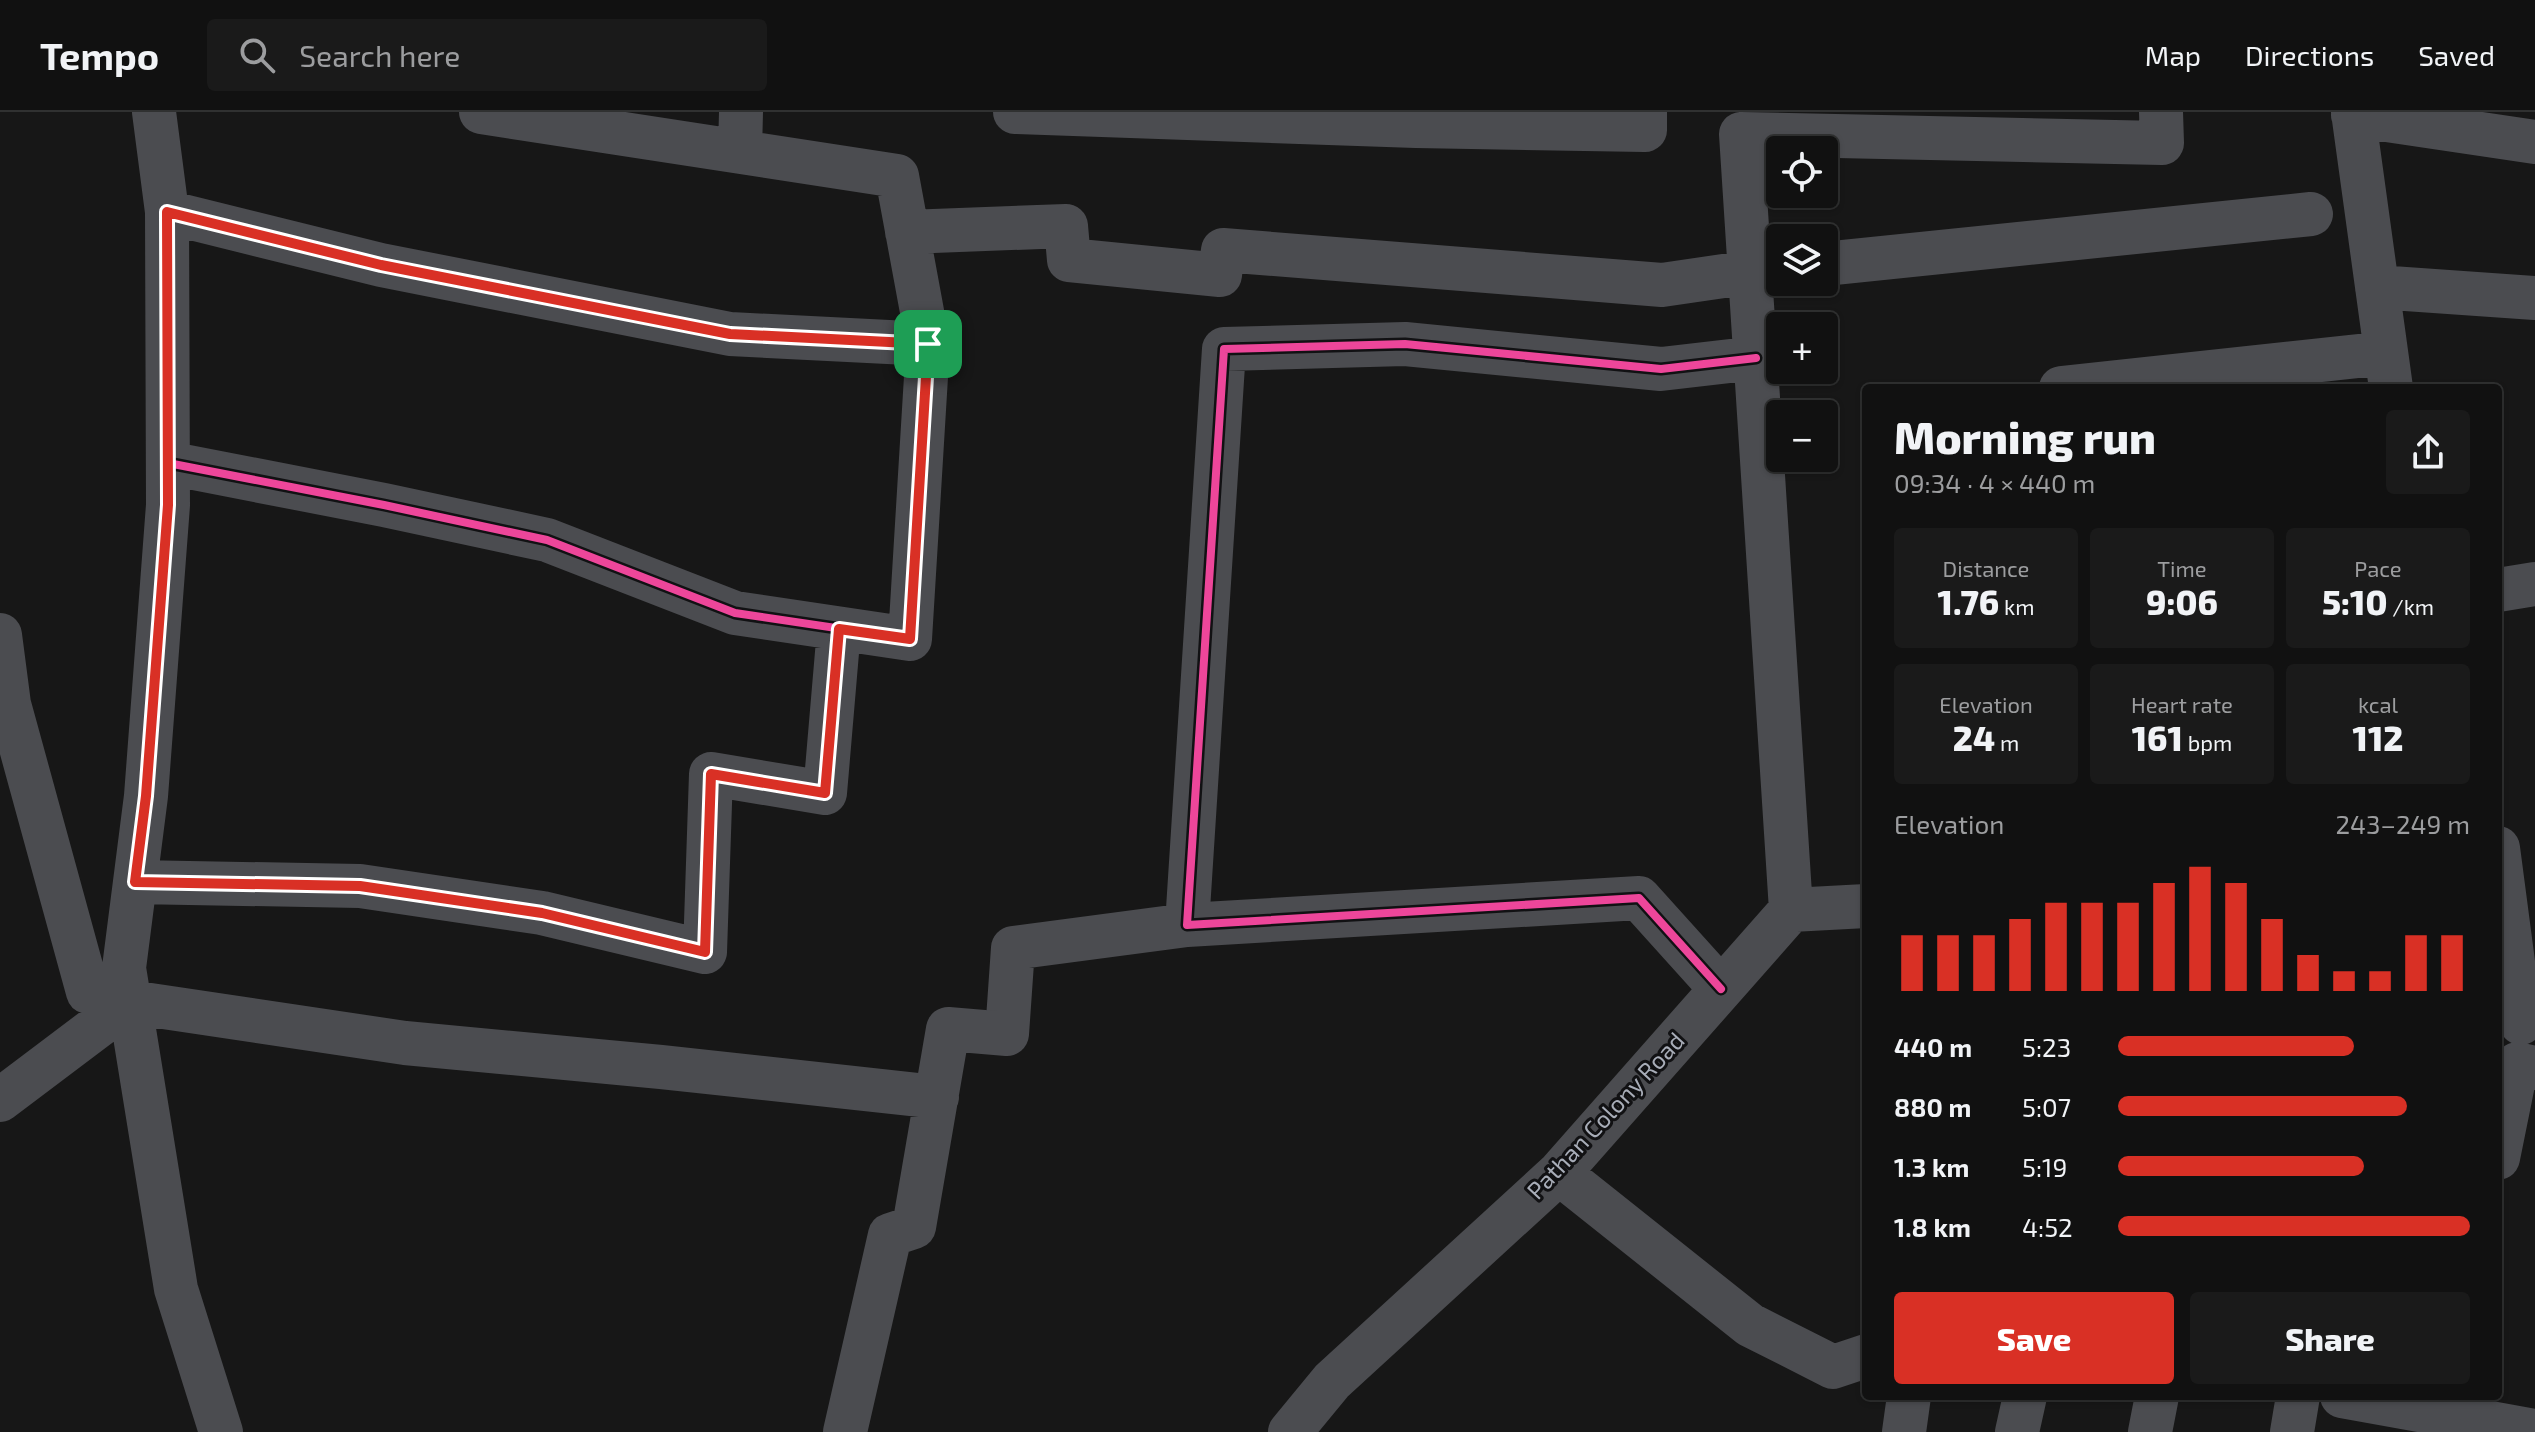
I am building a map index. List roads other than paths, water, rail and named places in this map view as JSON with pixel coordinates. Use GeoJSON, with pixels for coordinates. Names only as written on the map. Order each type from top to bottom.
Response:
{"type":"FeatureCollection","features":[{"type":"Feature","properties":{"kind":"street"},"geometry":{"type":"LineString","coordinates":[[154,112],[167,212],[168,505],[146,796],[124,968],[176,1289],[221,1432]]}},
{"type":"Feature","properties":{"kind":"street"},"geometry":{"type":"LineString","coordinates":[[168,463],[547,540],[735,613],[910,639],[928,344],[897,176],[740,132],[481,112]]}},
{"type":"Feature","properties":{"kind":"street"},"geometry":{"type":"LineString","coordinates":[[1042,113],[1416,126],[1645,130],[1645,112]]}},
{"type":"Feature","properties":{"kind":"street"},"geometry":{"type":"LineString","coordinates":[[1862,906],[1791,910],[1756,358],[1765,270],[1741,134],[2162,143],[2161,112]]}},
{"type":"Feature","properties":{"kind":"street"},"geometry":{"type":"LineString","coordinates":[[2134,384],[2389,370],[2353,113],[2535,142]]}},
{"type":"Feature","properties":{"kind":"street"},"geometry":{"type":"LineString","coordinates":[[167,212],[381,265],[730,334],[928,344]]}},
{"type":"Feature","properties":{"kind":"street"},"geometry":{"type":"LineString","coordinates":[[1838,263],[2311,214]]}},
{"type":"Feature","properties":{"kind":"street"},"geometry":{"type":"LineString","coordinates":[[907,232],[1066,226],[1069,260],[1220,275],[1223,250],[1662,285],[1765,270]]}},
{"type":"Feature","properties":{"kind":"street"},"geometry":{"type":"LineString","coordinates":[[2377,287],[2535,298]]}},
{"type":"Feature","properties":{"kind":"street"},"geometry":{"type":"LineString","coordinates":[[1187,925],[1224,349],[1405,344],[1661,369],[1756,358]]}},
{"type":"Feature","properties":{"kind":"street"},"geometry":{"type":"LineString","coordinates":[[2502,589],[2535,584]]}},
{"type":"Feature","properties":{"kind":"street"},"geometry":{"type":"LineString","coordinates":[[135,882],[360,886],[542,913],[705,952],[711,774],[825,793],[839,629]]}},
{"type":"Feature","properties":{"kind":"street"},"geometry":{"type":"LineString","coordinates":[[0,635],[9,704],[88,992],[130,1002],[405,1043],[937,1097]]}},
{"type":"Feature","properties":{"kind":"street"},"geometry":{"type":"LineString","coordinates":[[2502,883],[2518,1022]]}},
{"type":"Feature","properties":{"kind":"street"},"geometry":{"type":"LineString","coordinates":[[845,1432],[890,1235],[914,1227],[948,1029],[1007,1034],[1013,948],[1187,925],[1639,898],[1721,989]]}},
{"type":"Feature","properties":{"kind":"street","name":"Pathan Colony Road"},"geometry":{"type":"LineString","coordinates":[[1290,1432],[1332,1381],[1559,1173],[1791,910]]}},
{"type":"Feature","properties":{"kind":"street"},"geometry":{"type":"LineString","coordinates":[[0,1100],[130,1002]]}},
{"type":"Feature","properties":{"kind":"street"},"geometry":{"type":"LineString","coordinates":[[2502,1138],[2517,1064],[2535,1068]]}},
{"type":"Feature","properties":{"kind":"street"},"geometry":{"type":"LineString","coordinates":[[1559,1173],[1750,1325],[1833,1367],[1862,1357]]}},
{"type":"Feature","properties":{"kind":"street"},"geometry":{"type":"LineString","coordinates":[[1904,1432],[1908,1400]]}},
{"type":"Feature","properties":{"kind":"street"},"geometry":{"type":"LineString","coordinates":[[2017,1432],[2024,1400]]}},
{"type":"Feature","properties":{"kind":"street"},"geometry":{"type":"LineString","coordinates":[[2150,1432],[2156,1400]]}},
{"type":"Feature","properties":{"kind":"street"},"geometry":{"type":"LineString","coordinates":[[2292,1432],[2297,1400]]}},
{"type":"Feature","properties":{"kind":"street"},"geometry":{"type":"LineString","coordinates":[[2365,1400],[2535,1431]]}}]}
